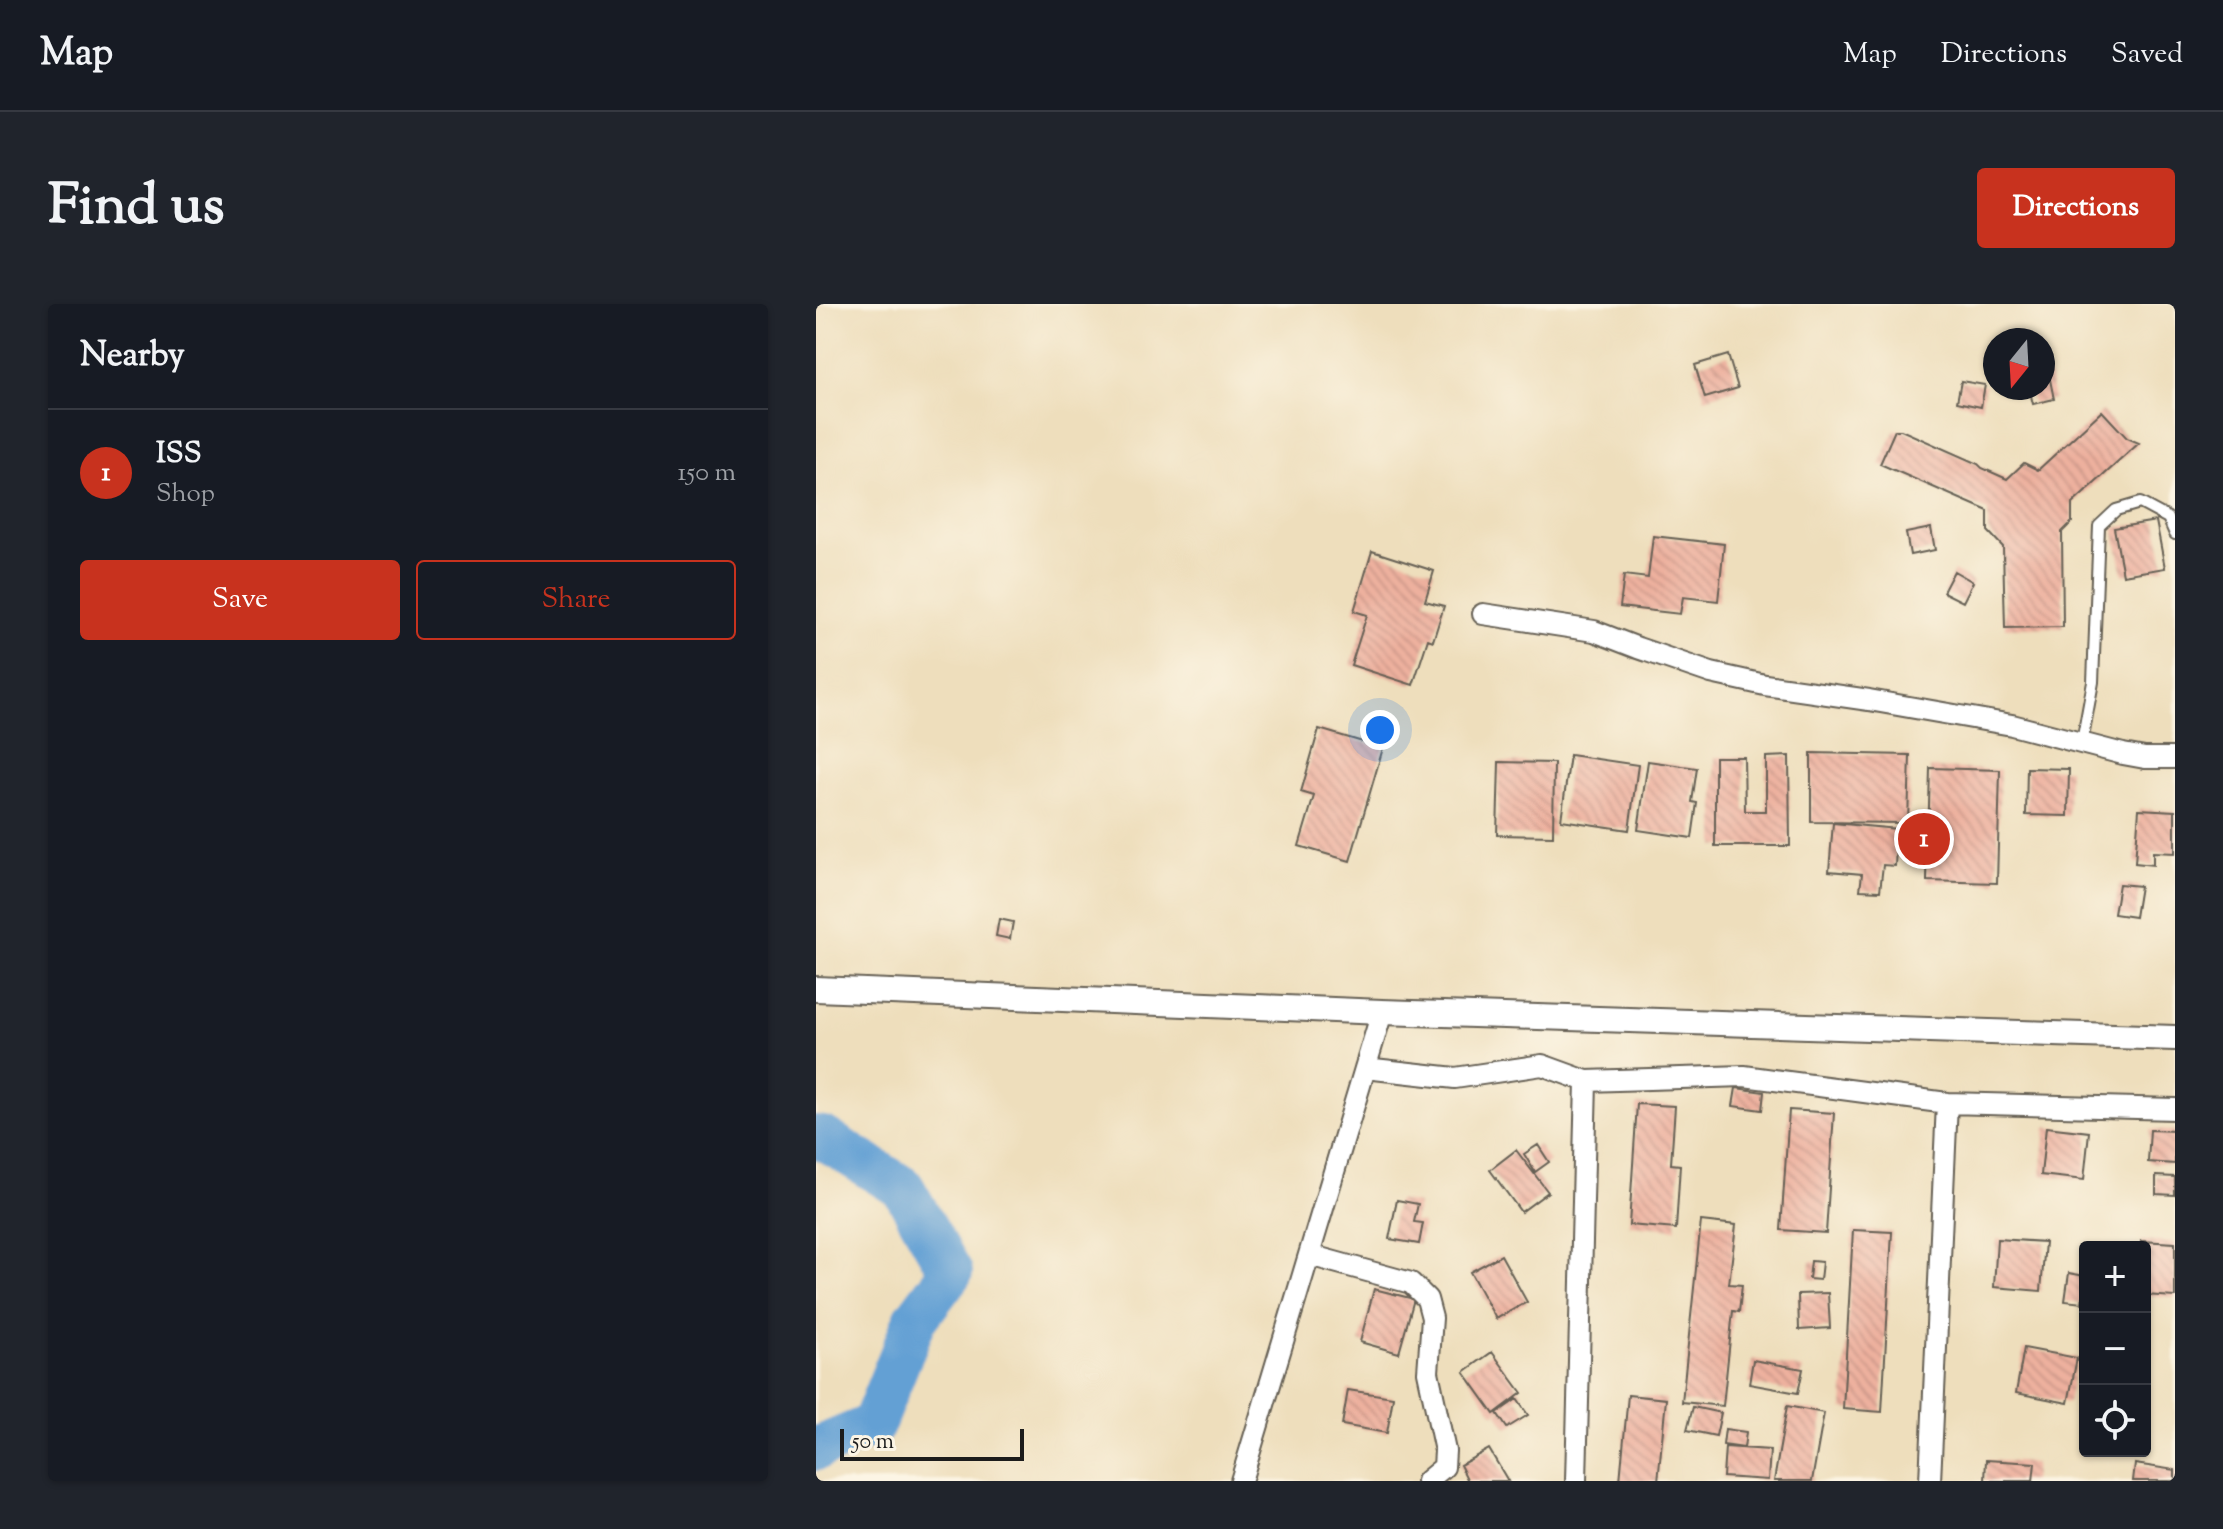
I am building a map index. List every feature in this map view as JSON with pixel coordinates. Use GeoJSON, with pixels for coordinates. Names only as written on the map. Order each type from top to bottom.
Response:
{"type":"FeatureCollection","features":[{"type":"Feature","properties":{"kind":"street"},"geometry":{"type":"LineString","coordinates":[[1483,614],[1594,631],[1711,673],[1765,685],[2012,725],[2145,758],[2175,758]]}},
{"type":"Feature","properties":{"kind":"street"},"geometry":{"type":"LineString","coordinates":[[816,989],[1382,1012],[2175,1038]]}},
{"type":"Feature","properties":{"kind":"street"},"geometry":{"type":"LineString","coordinates":[[1241,1481],[1382,1012]]}},
{"type":"Feature","properties":{"kind":"street"},"geometry":{"type":"LineString","coordinates":[[1365,1068],[1455,1078],[1542,1065],[1586,1081],[1744,1076],[1947,1103],[2175,1109]]}},
{"type":"Feature","properties":{"kind":"street"},"geometry":{"type":"LineString","coordinates":[[1576,1481],[1586,1081]]}},
{"type":"Feature","properties":{"kind":"street"},"geometry":{"type":"LineString","coordinates":[[1930,1481],[1947,1103]]}},
{"type":"Feature","properties":{"kind":"street"},"geometry":{"type":"LineString","coordinates":[[1309,1255],[1411,1283],[1427,1299],[1432,1318],[1428,1372],[1445,1451],[1444,1467],[1427,1481]]}},
{"type":"Feature","properties":{"kind":"lane"},"geometry":{"type":"LineString","coordinates":[[2082,742],[2093,682],[2099,526],[2116,510],[2140,503],[2168,518],[2175,534]]}},
{"type":"Feature","properties":{"kind":"building"},"geometry":{"type":"Polygon","coordinates":[[[1728,355],[1738,388],[1705,398],[1695,365],[1728,355]]]}},
{"type":"Feature","properties":{"kind":"building"},"geometry":{"type":"Polygon","coordinates":[[[1961,381],[1983,385],[1981,407],[1957,402],[1961,381]]]}},
{"type":"Feature","properties":{"kind":"building"},"geometry":{"type":"Polygon","coordinates":[[[2102,411],[2127,438],[2139,443],[2072,504],[2072,522],[2062,532],[2063,627],[2005,628],[2003,547],[1988,531],[1988,511],[1880,464],[1895,430],[1901,430],[2007,479],[2024,463],[2038,470],[2102,411]]]}},
{"type":"Feature","properties":{"kind":"building"},"geometry":{"type":"Polygon","coordinates":[[[2156,521],[2165,568],[2123,575],[2114,528],[2156,521]]]}},
{"type":"Feature","properties":{"kind":"building"},"geometry":{"type":"Polygon","coordinates":[[[1931,528],[1935,550],[1910,555],[1906,533],[1931,528]]]}},
{"type":"Feature","properties":{"kind":"building"},"geometry":{"type":"Polygon","coordinates":[[[1653,536],[1724,544],[1718,601],[1683,597],[1680,614],[1620,607],[1624,575],[1648,578],[1653,536]]]}},
{"type":"Feature","properties":{"kind":"building"},"geometry":{"type":"Polygon","coordinates":[[[1372,551],[1434,571],[1425,601],[1444,606],[1433,641],[1428,639],[1413,685],[1351,665],[1367,615],[1354,611],[1372,551]]]}},
{"type":"Feature","properties":{"kind":"building"},"geometry":{"type":"Polygon","coordinates":[[[1954,571],[1973,582],[1963,602],[1943,592],[1954,571]]]}},
{"type":"Feature","properties":{"kind":"building"},"geometry":{"type":"Polygon","coordinates":[[[1319,729],[1383,748],[1350,861],[1299,846],[1314,796],[1301,792],[1319,729]]]}},
{"type":"Feature","properties":{"kind":"building"},"geometry":{"type":"Polygon","coordinates":[[[1811,753],[1910,755],[1908,823],[1811,822],[1811,753]]]}},
{"type":"Feature","properties":{"kind":"building"},"geometry":{"type":"Polygon","coordinates":[[[1570,755],[1638,765],[1629,830],[1561,820],[1570,755]]]}},
{"type":"Feature","properties":{"kind":"building"},"geometry":{"type":"Polygon","coordinates":[[[1789,756],[1790,846],[1715,846],[1715,757],[1744,757],[1745,811],[1766,811],[1766,757],[1789,756]]]}},
{"type":"Feature","properties":{"kind":"building"},"geometry":{"type":"Polygon","coordinates":[[[1648,761],[1697,768],[1692,802],[1697,803],[1692,838],[1638,830],[1648,761]]]}},
{"type":"Feature","properties":{"kind":"building"},"geometry":{"type":"Polygon","coordinates":[[[1499,762],[1554,763],[1553,836],[1497,835],[1499,762]]]}},
{"type":"Feature","properties":{"kind":"building"},"geometry":{"type":"Polygon","coordinates":[[[1930,768],[2000,770],[1997,883],[1927,881],[1930,768]]]}},
{"type":"Feature","properties":{"kind":"building"},"geometry":{"type":"Polygon","coordinates":[[[2027,768],[2069,769],[2068,816],[2026,815],[2027,768]]]}},
{"type":"Feature","properties":{"kind":"building"},"geometry":{"type":"Polygon","coordinates":[[[2139,809],[2175,811],[2175,853],[2153,852],[2153,865],[2135,863],[2139,809]]]}},
{"type":"Feature","properties":{"kind":"building"},"geometry":{"type":"Polygon","coordinates":[[[1833,823],[1897,829],[1895,866],[1883,865],[1880,891],[1860,890],[1862,874],[1829,871],[1833,823]]]}},
{"type":"Feature","properties":{"kind":"building"},"geometry":{"type":"Polygon","coordinates":[[[2119,884],[2140,886],[2135,917],[2114,914],[2119,884]]]}},
{"type":"Feature","properties":{"kind":"building"},"geometry":{"type":"Polygon","coordinates":[[[999,919],[1013,922],[1010,939],[996,936],[999,919]]]}},
{"type":"Feature","properties":{"kind":"building"},"geometry":{"type":"Polygon","coordinates":[[[1736,1088],[1764,1092],[1762,1110],[1733,1106],[1736,1088]]]}},
{"type":"Feature","properties":{"kind":"building"},"geometry":{"type":"Polygon","coordinates":[[[1637,1104],[1675,1106],[1671,1164],[1680,1165],[1676,1229],[1629,1225],[1637,1104]]]}},
{"type":"Feature","properties":{"kind":"building"},"geometry":{"type":"Polygon","coordinates":[[[1789,1110],[1834,1113],[1826,1233],[1781,1230],[1789,1110]]]}},
{"type":"Feature","properties":{"kind":"building"},"geometry":{"type":"Polygon","coordinates":[[[2046,1127],[2089,1132],[2084,1180],[2041,1175],[2046,1127]]]}},
{"type":"Feature","properties":{"kind":"building"},"geometry":{"type":"Polygon","coordinates":[[[2150,1130],[2175,1131],[2175,1164],[2148,1162],[2150,1130]]]}},
{"type":"Feature","properties":{"kind":"building"},"geometry":{"type":"Polygon","coordinates":[[[1538,1145],[1549,1162],[1535,1172],[1524,1154],[1538,1145]]]}},
{"type":"Feature","properties":{"kind":"building"},"geometry":{"type":"Polygon","coordinates":[[[1516,1150],[1548,1192],[1521,1212],[1490,1170],[1516,1150]]]}},
{"type":"Feature","properties":{"kind":"building"},"geometry":{"type":"Polygon","coordinates":[[[2156,1176],[2175,1177],[2175,1195],[2156,1194],[2156,1176]]]}},
{"type":"Feature","properties":{"kind":"building"},"geometry":{"type":"Polygon","coordinates":[[[1397,1200],[1418,1204],[1414,1222],[1423,1223],[1419,1244],[1389,1239],[1397,1200]]]}},
{"type":"Feature","properties":{"kind":"building"},"geometry":{"type":"Polygon","coordinates":[[[1701,1221],[1736,1225],[1729,1284],[1742,1285],[1739,1312],[1733,1311],[1723,1406],[1682,1402],[1701,1221]]]}},
{"type":"Feature","properties":{"kind":"building"},"geometry":{"type":"Polygon","coordinates":[[[1853,1230],[1892,1232],[1882,1412],[1843,1409],[1853,1230]]]}},
{"type":"Feature","properties":{"kind":"building"},"geometry":{"type":"Polygon","coordinates":[[[1997,1239],[2045,1242],[2041,1291],[1994,1287],[1997,1239]]]}},
{"type":"Feature","properties":{"kind":"building"},"geometry":{"type":"Polygon","coordinates":[[[2151,1242],[2175,1243],[2175,1297],[2151,1295],[2151,1242]]]}},
{"type":"Feature","properties":{"kind":"building"},"geometry":{"type":"Polygon","coordinates":[[[1501,1255],[1527,1302],[1496,1319],[1470,1272],[1501,1255]]]}},
{"type":"Feature","properties":{"kind":"building"},"geometry":{"type":"Polygon","coordinates":[[[1811,1261],[1822,1262],[1820,1280],[1809,1279],[1811,1261]]]}},
{"type":"Feature","properties":{"kind":"building"},"geometry":{"type":"Polygon","coordinates":[[[2069,1273],[2079,1275],[2079,1303],[2065,1301],[2069,1273]]]}},
{"type":"Feature","properties":{"kind":"building"},"geometry":{"type":"Polygon","coordinates":[[[1374,1289],[1414,1299],[1399,1353],[1360,1342],[1374,1289]]]}},
{"type":"Feature","properties":{"kind":"building"},"geometry":{"type":"Polygon","coordinates":[[[1828,1293],[1830,1328],[1799,1330],[1798,1294],[1828,1293]]]}},
{"type":"Feature","properties":{"kind":"building"},"geometry":{"type":"Polygon","coordinates":[[[2024,1348],[2077,1358],[2068,1403],[2016,1393],[2024,1348]]]}},
{"type":"Feature","properties":{"kind":"building"},"geometry":{"type":"Polygon","coordinates":[[[1492,1352],[1522,1393],[1494,1414],[1464,1372],[1492,1352]]]}},
{"type":"Feature","properties":{"kind":"building"},"geometry":{"type":"Polygon","coordinates":[[[1753,1360],[1803,1369],[1798,1393],[1749,1384],[1753,1360]]]}},
{"type":"Feature","properties":{"kind":"building"},"geometry":{"type":"Polygon","coordinates":[[[1348,1390],[1393,1397],[1387,1433],[1342,1425],[1348,1390]]]}},
{"type":"Feature","properties":{"kind":"building"},"geometry":{"type":"Polygon","coordinates":[[[1628,1395],[1666,1399],[1658,1481],[1620,1481],[1628,1395]]]}},
{"type":"Feature","properties":{"kind":"building"},"geometry":{"type":"Polygon","coordinates":[[[1517,1399],[1528,1415],[1507,1428],[1497,1413],[1517,1399]]]}},
{"type":"Feature","properties":{"kind":"building"},"geometry":{"type":"Polygon","coordinates":[[[1787,1406],[1824,1413],[1812,1481],[1774,1481],[1787,1406]]]}},
{"type":"Feature","properties":{"kind":"building"},"geometry":{"type":"Polygon","coordinates":[[[1693,1407],[1721,1413],[1716,1436],[1687,1430],[1693,1407]]]}},
{"type":"Feature","properties":{"kind":"building"},"geometry":{"type":"Polygon","coordinates":[[[1725,1429],[1746,1432],[1744,1448],[1723,1445],[1725,1429]]]}},
{"type":"Feature","properties":{"kind":"building"},"geometry":{"type":"Polygon","coordinates":[[[1725,1447],[1770,1450],[1768,1480],[1723,1477],[1725,1447]]]}},
{"type":"Feature","properties":{"kind":"building"},"geometry":{"type":"Polygon","coordinates":[[[1489,1449],[1508,1481],[1468,1481],[1460,1465],[1489,1449]]]}},
{"type":"Feature","properties":{"kind":"building"},"geometry":{"type":"Polygon","coordinates":[[[1986,1460],[2035,1463],[2033,1481],[1985,1481],[1986,1460]]]}},
{"type":"Feature","properties":{"kind":"building"},"geometry":{"type":"Polygon","coordinates":[[[2135,1464],[2175,1470],[2175,1481],[2133,1481],[2135,1464]]]}},
{"type":"Feature","properties":{"kind":"waterway"},"geometry":{"type":"LineString","coordinates":[[816,1137],[823,1138],[903,1188],[951,1272],[915,1320],[873,1425],[816,1449]]}},
{"type":"Feature","properties":{"kind":"place","name":"ISS"},"geometry":{"type":"Point","coordinates":[1924,839]}}]}
